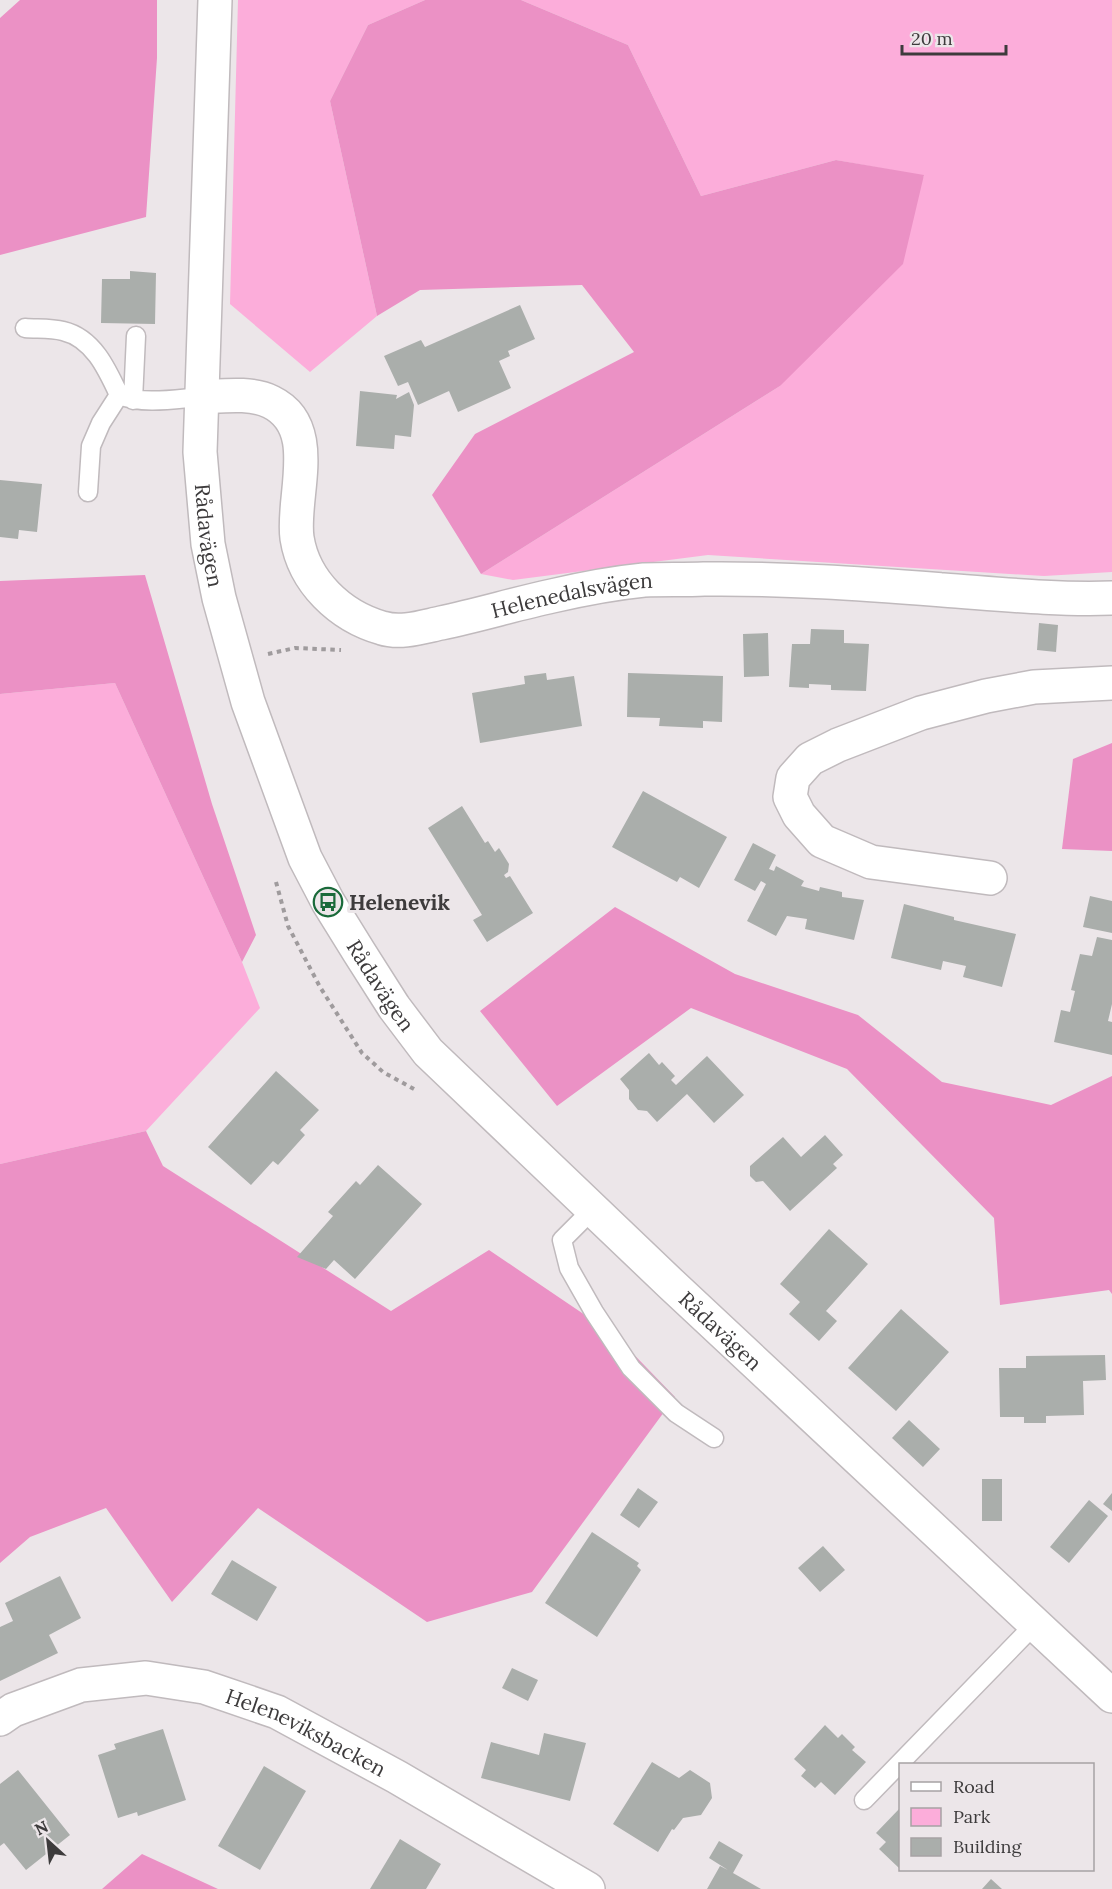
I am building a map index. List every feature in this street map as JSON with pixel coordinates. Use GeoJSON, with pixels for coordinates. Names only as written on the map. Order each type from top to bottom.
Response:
{"type":"FeatureCollection","features":[{"type":"Feature","properties":{"kind":"street","name":"Rådavägen"},"geometry":{"type":"LineString","coordinates":[[215,0],[200,452],[208,544],[219,598],[248,702],[305,858],[328,902],[394,1007],[428,1052],[592,1210],[1112,1696]]}},
{"type":"Feature","properties":{"kind":"street","name":"Helenedalsvägen"},"geometry":{"type":"LineString","coordinates":[[201,397],[253,397],[270,402],[286,412],[298,433],[302,461],[297,536],[304,566],[333,603],[360,619],[384,629],[409,630],[553,596],[644,580],[752,578],[851,583],[1027,597],[1112,598]]}},
{"type":"Feature","properties":{"kind":"street"},"geometry":{"type":"LineString","coordinates":[[990,878],[871,862],[822,841],[799,815],[790,797],[793,778],[810,759],[921,713],[986,696],[1034,687],[1112,683]]}},
{"type":"Feature","properties":{"kind":"street","name":"Heleneviksbacken"},"geometry":{"type":"LineString","coordinates":[[0,1719],[13,1710],[81,1685],[146,1678],[204,1687],[277,1713],[397,1777],[588,1889]]}},
{"type":"Feature","properties":{"kind":"lane"},"geometry":{"type":"LineString","coordinates":[[25,328],[63,331],[86,342],[126,398]]}},
{"type":"Feature","properties":{"kind":"lane"},"geometry":{"type":"LineString","coordinates":[[88,492],[92,446],[101,423],[126,398],[136,336]]}},
{"type":"Feature","properties":{"kind":"lane"},"geometry":{"type":"LineString","coordinates":[[126,398],[172,400],[201,397]]}},
{"type":"Feature","properties":{"kind":"lane"},"geometry":{"type":"LineString","coordinates":[[592,1210],[562,1240],[569,1268],[594,1312],[631,1368],[676,1413],[714,1438]]}},
{"type":"Feature","properties":{"kind":"lane"},"geometry":{"type":"LineString","coordinates":[[900,1763],[1035,1624]]}},
{"type":"Feature","properties":{"kind":"lane"},"geometry":{"type":"LineString","coordinates":[[864,1800],[899,1764]]}},
{"type":"Feature","properties":{"kind":"path"},"geometry":{"type":"LineString","coordinates":[[265,654],[295,648],[358,651],[374,641],[384,629]]}},
{"type":"Feature","properties":{"kind":"green space"},"geometry":{"type":"Polygon","coordinates":[[[238,0],[425,0],[368,25],[330,101],[377,316],[310,372],[230,304],[238,0]]]}},
{"type":"Feature","properties":{"kind":"green space"},"geometry":{"type":"Polygon","coordinates":[[[521,0],[1112,0],[1112,572],[1044,576],[708,555],[513,580],[481,574],[780,386],[924,176],[836,160],[701,196],[628,45],[521,0]]]}},
{"type":"Feature","properties":{"kind":"green space"},"geometry":{"type":"Polygon","coordinates":[[[115,683],[242,962],[260,1008],[146,1131],[0,1164],[0,694],[115,683]]]}},
{"type":"Feature","properties":{"kind":"shaded area"},"geometry":{"type":"Polygon","coordinates":[[[20,0],[157,0],[157,58],[146,217],[0,255],[0,18],[20,0]]]}},
{"type":"Feature","properties":{"kind":"shaded area"},"geometry":{"type":"Polygon","coordinates":[[[425,0],[521,0],[628,45],[701,196],[836,160],[924,175],[903,264],[780,386],[481,574],[432,495],[475,434],[634,352],[582,285],[420,290],[377,316],[330,101],[368,25],[425,0]]]}},
{"type":"Feature","properties":{"kind":"shaded area"},"geometry":{"type":"Polygon","coordinates":[[[145,575],[212,804],[256,935],[242,962],[115,683],[0,694],[0,581],[145,575]]]}},
{"type":"Feature","properties":{"kind":"shaded area"},"geometry":{"type":"Polygon","coordinates":[[[1112,743],[1112,851],[1062,849],[1073,759],[1112,743]]]}},
{"type":"Feature","properties":{"kind":"shaded area"},"geometry":{"type":"Polygon","coordinates":[[[615,907],[735,974],[858,1015],[942,1082],[1051,1105],[1112,1076],[1112,1294],[1109,1290],[1000,1305],[994,1218],[847,1069],[691,1008],[557,1106],[480,1011],[615,907]]]}},
{"type":"Feature","properties":{"kind":"shaded area"},"geometry":{"type":"Polygon","coordinates":[[[146,1131],[163,1166],[391,1311],[489,1250],[616,1336],[675,1397],[532,1592],[427,1622],[258,1508],[172,1602],[106,1508],[30,1537],[0,1563],[0,1164],[146,1131]]]}},
{"type":"Feature","properties":{"kind":"shaded area"},"geometry":{"type":"Polygon","coordinates":[[[142,1854],[218,1889],[102,1889],[142,1854]]]}},
{"type":"Feature","properties":{"kind":"building"},"geometry":{"type":"Polygon","coordinates":[[[130,271],[156,273],[155,324],[101,323],[102,279],[130,279],[130,271]]]}},
{"type":"Feature","properties":{"kind":"building"},"geometry":{"type":"Polygon","coordinates":[[[520,305],[535,339],[508,351],[510,356],[499,361],[511,388],[458,412],[449,391],[418,405],[408,382],[398,386],[384,356],[421,340],[425,347],[520,305]]]}},
{"type":"Feature","properties":{"kind":"building"},"geometry":{"type":"Polygon","coordinates":[[[360,391],[397,395],[396,399],[409,392],[414,405],[411,437],[395,435],[394,449],[356,446],[360,391]]]}},
{"type":"Feature","properties":{"kind":"building"},"geometry":{"type":"Polygon","coordinates":[[[0,480],[42,484],[37,532],[19,530],[18,539],[0,537],[0,480]]]}},
{"type":"Feature","properties":{"kind":"building"},"geometry":{"type":"Polygon","coordinates":[[[1039,623],[1058,625],[1056,652],[1037,650],[1039,623]]]}},
{"type":"Feature","properties":{"kind":"building"},"geometry":{"type":"Polygon","coordinates":[[[811,629],[844,630],[844,643],[869,644],[866,691],[831,690],[831,685],[809,684],[809,688],[789,687],[792,644],[810,644],[811,629]]]}},
{"type":"Feature","properties":{"kind":"building"},"geometry":{"type":"Polygon","coordinates":[[[768,633],[769,676],[744,677],[743,634],[768,633]]]}},
{"type":"Feature","properties":{"kind":"building"},"geometry":{"type":"Polygon","coordinates":[[[546,673],[547,680],[574,676],[582,726],[480,743],[472,693],[525,684],[524,676],[546,673]]]}},
{"type":"Feature","properties":{"kind":"building"},"geometry":{"type":"Polygon","coordinates":[[[628,673],[723,676],[722,722],[703,721],[703,728],[659,726],[660,718],[627,717],[628,673]]]}},
{"type":"Feature","properties":{"kind":"building"},"geometry":{"type":"Polygon","coordinates":[[[643,791],[727,837],[699,888],[680,877],[677,882],[612,847],[643,791]]]}},
{"type":"Feature","properties":{"kind":"building"},"geometry":{"type":"Polygon","coordinates":[[[462,806],[485,843],[488,841],[495,852],[499,848],[509,864],[508,872],[504,875],[506,878],[510,876],[533,913],[487,942],[473,920],[482,915],[428,828],[462,806]]]}},
{"type":"Feature","properties":{"kind":"building"},"geometry":{"type":"Polygon","coordinates":[[[753,843],[776,855],[769,869],[774,871],[776,866],[804,881],[801,886],[819,891],[820,887],[842,892],[842,897],[864,900],[854,940],[805,929],[807,919],[787,916],[776,936],[747,921],[766,884],[761,881],[755,891],[734,880],[753,843]]]}},
{"type":"Feature","properties":{"kind":"building"},"geometry":{"type":"Polygon","coordinates":[[[1090,896],[1112,901],[1112,933],[1083,927],[1090,896]]]}},
{"type":"Feature","properties":{"kind":"building"},"geometry":{"type":"Polygon","coordinates":[[[904,904],[954,917],[954,920],[1016,934],[1002,987],[963,977],[966,966],[943,961],[941,970],[891,958],[904,904]]]}},
{"type":"Feature","properties":{"kind":"building"},"geometry":{"type":"Polygon","coordinates":[[[1097,937],[1112,940],[1112,1004],[1108,1021],[1112,1022],[1112,1055],[1054,1042],[1061,1010],[1070,1012],[1075,991],[1071,990],[1080,954],[1092,956],[1097,937]]]}},
{"type":"Feature","properties":{"kind":"building"},"geometry":{"type":"Polygon","coordinates":[[[649,1053],[659,1065],[662,1062],[675,1076],[671,1080],[676,1085],[707,1056],[744,1095],[714,1123],[687,1094],[657,1122],[647,1111],[638,1110],[629,1099],[629,1090],[620,1079],[649,1053]]]}},
{"type":"Feature","properties":{"kind":"building"},"geometry":{"type":"Polygon","coordinates":[[[276,1071],[319,1110],[300,1130],[305,1135],[278,1165],[273,1161],[251,1185],[208,1147],[276,1071]]]}},
{"type":"Feature","properties":{"kind":"building"},"geometry":{"type":"Polygon","coordinates":[[[825,1135],[843,1155],[833,1164],[837,1168],[790,1211],[763,1181],[756,1182],[750,1176],[750,1166],[783,1137],[801,1157],[825,1135]]]}},
{"type":"Feature","properties":{"kind":"building"},"geometry":{"type":"Polygon","coordinates":[[[378,1165],[422,1204],[355,1279],[334,1260],[326,1269],[297,1257],[333,1216],[328,1212],[356,1181],[360,1185],[378,1165]]]}},
{"type":"Feature","properties":{"kind":"building"},"geometry":{"type":"Polygon","coordinates":[[[829,1229],[868,1264],[826,1311],[837,1321],[819,1341],[789,1314],[800,1302],[780,1284],[829,1229]]]}},
{"type":"Feature","properties":{"kind":"building"},"geometry":{"type":"Polygon","coordinates":[[[901,1309],[949,1352],[896,1411],[848,1368],[901,1309]]]}},
{"type":"Feature","properties":{"kind":"building"},"geometry":{"type":"Polygon","coordinates":[[[1105,1355],[1106,1380],[1083,1381],[1084,1415],[1046,1416],[1046,1423],[1024,1423],[1024,1417],[1000,1417],[999,1368],[1026,1368],[1026,1356],[1105,1355]]]}},
{"type":"Feature","properties":{"kind":"building"},"geometry":{"type":"Polygon","coordinates":[[[909,1420],[940,1449],[923,1467],[892,1438],[909,1420]]]}},
{"type":"Feature","properties":{"kind":"building"},"geometry":{"type":"Polygon","coordinates":[[[982,1479],[1002,1479],[1002,1521],[982,1521],[982,1479]]]}},
{"type":"Feature","properties":{"kind":"building"},"geometry":{"type":"Polygon","coordinates":[[[638,1488],[658,1502],[639,1528],[620,1515],[638,1488]]]}},
{"type":"Feature","properties":{"kind":"building"},"geometry":{"type":"Polygon","coordinates":[[[1112,1493],[1112,1511],[1103,1504],[1112,1493]]]}},
{"type":"Feature","properties":{"kind":"building"},"geometry":{"type":"Polygon","coordinates":[[[1089,1500],[1108,1516],[1069,1563],[1050,1547],[1089,1500]]]}},
{"type":"Feature","properties":{"kind":"building"},"geometry":{"type":"Polygon","coordinates":[[[592,1532],[639,1563],[637,1566],[641,1570],[597,1637],[545,1603],[592,1532]]]}},
{"type":"Feature","properties":{"kind":"building"},"geometry":{"type":"Polygon","coordinates":[[[823,1546],[845,1570],[820,1592],[798,1568],[823,1546]]]}},
{"type":"Feature","properties":{"kind":"building"},"geometry":{"type":"Polygon","coordinates":[[[232,1560],[277,1587],[257,1621],[211,1594],[232,1560]]]}},
{"type":"Feature","properties":{"kind":"building"},"geometry":{"type":"Polygon","coordinates":[[[60,1576],[81,1618],[49,1635],[58,1653],[0,1681],[0,1627],[13,1621],[5,1603],[60,1576]]]}},
{"type":"Feature","properties":{"kind":"building"},"geometry":{"type":"Polygon","coordinates":[[[512,1668],[538,1680],[528,1701],[502,1688],[512,1668]]]}},
{"type":"Feature","properties":{"kind":"building"},"geometry":{"type":"Polygon","coordinates":[[[825,1725],[838,1738],[842,1734],[855,1747],[852,1750],[866,1762],[835,1795],[821,1782],[815,1788],[801,1776],[806,1770],[794,1759],[825,1725]]]}},
{"type":"Feature","properties":{"kind":"building"},"geometry":{"type":"Polygon","coordinates":[[[163,1729],[186,1800],[138,1816],[137,1812],[118,1818],[98,1755],[116,1749],[114,1744],[163,1729]]]}},
{"type":"Feature","properties":{"kind":"building"},"geometry":{"type":"Polygon","coordinates":[[[544,1733],[586,1743],[570,1801],[481,1778],[491,1742],[539,1755],[544,1733]]]}},
{"type":"Feature","properties":{"kind":"building"},"geometry":{"type":"Polygon","coordinates":[[[652,1762],[679,1778],[690,1770],[710,1783],[712,1798],[701,1815],[683,1818],[674,1830],[672,1829],[658,1852],[613,1824],[652,1762]]]}},
{"type":"Feature","properties":{"kind":"building"},"geometry":{"type":"Polygon","coordinates":[[[264,1766],[306,1791],[260,1870],[218,1846],[264,1766]]]}},
{"type":"Feature","properties":{"kind":"building"},"geometry":{"type":"Polygon","coordinates":[[[18,1770],[70,1835],[26,1870],[4,1843],[0,1846],[0,1784],[18,1770]]]}},
{"type":"Feature","properties":{"kind":"building"},"geometry":{"type":"Polygon","coordinates":[[[899,1809],[899,1868],[879,1849],[886,1842],[876,1833],[899,1809]]]}},
{"type":"Feature","properties":{"kind":"building"},"geometry":{"type":"Polygon","coordinates":[[[400,1839],[441,1864],[426,1889],[370,1889],[400,1839]]]}},
{"type":"Feature","properties":{"kind":"building"},"geometry":{"type":"Polygon","coordinates":[[[719,1841],[743,1855],[733,1873],[761,1889],[707,1889],[720,1866],[728,1870],[709,1858],[719,1841]]]}},
{"type":"Feature","properties":{"kind":"building"},"geometry":{"type":"Polygon","coordinates":[[[991,1879],[1002,1889],[982,1889],[991,1879]]]}},
{"type":"Feature","properties":{"kind":"place","name":"Helenevik"},"geometry":{"type":"Point","coordinates":[328,902]}}]}
